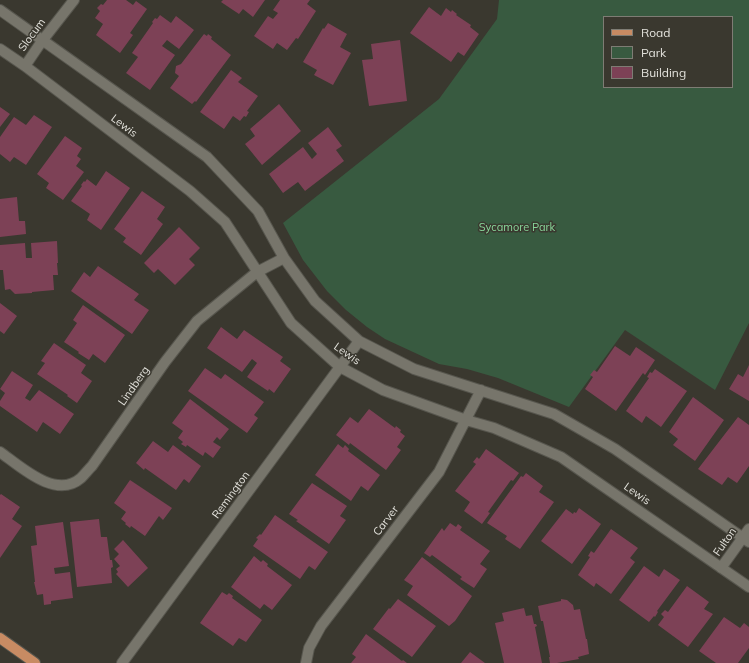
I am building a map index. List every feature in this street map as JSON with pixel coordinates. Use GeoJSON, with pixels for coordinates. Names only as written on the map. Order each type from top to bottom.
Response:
{"type":"FeatureCollection","features":[{"type":"Feature","properties":{"kind":"main road"},"geometry":{"type":"LineString","coordinates":[[0,638],[35,663]]}},
{"type":"Feature","properties":{"kind":"street","name":"Slocum"},"geometry":{"type":"LineString","coordinates":[[25,66],[42,41],[74,0]]}},
{"type":"Feature","properties":{"kind":"street","name":"Lewis"},"geometry":{"type":"LineString","coordinates":[[0,10],[207,157],[258,211],[284,258],[315,300],[359,341],[414,369],[554,414],[615,449],[746,540]]}},
{"type":"Feature","properties":{"kind":"street","name":"Lewis"},"geometry":{"type":"LineString","coordinates":[[0,49],[25,66],[196,196],[225,222],[291,323],[340,367],[383,390],[466,420],[494,428],[561,457],[749,587]]}},
{"type":"Feature","properties":{"kind":"street","name":"Lindberg"},"geometry":{"type":"LineString","coordinates":[[0,452],[32,476],[48,483],[66,485],[81,479],[92,466],[165,362],[196,321],[257,272],[284,258]]}},
{"type":"Feature","properties":{"kind":"street","name":"Remington"},"geometry":{"type":"LineString","coordinates":[[122,663],[359,341]]}},
{"type":"Feature","properties":{"kind":"street","name":"Carver"},"geometry":{"type":"LineString","coordinates":[[306,663],[309,648],[321,626],[439,472],[481,390]]}},
{"type":"Feature","properties":{"kind":"street","name":"Fulton"},"geometry":{"type":"LineString","coordinates":[[721,568],[746,540],[749,529]]}},
{"type":"Feature","properties":{"kind":"green space","name":"Sycamore Park"},"geometry":{"type":"Polygon","coordinates":[[[499,0],[749,0],[749,323],[715,390],[625,330],[569,407],[498,378],[467,369],[439,364],[385,339],[346,310],[327,291],[303,260],[283,223],[439,99],[497,19],[499,0]]]}},
{"type":"Feature","properties":{"kind":"building"},"geometry":{"type":"Polygon","coordinates":[[[107,0],[126,0],[133,5],[136,1],[147,9],[130,33],[133,35],[120,53],[96,35],[103,24],[95,18],[100,11],[97,8],[101,4],[103,5],[107,0]]]}},
{"type":"Feature","properties":{"kind":"building"},"geometry":{"type":"Polygon","coordinates":[[[223,0],[265,0],[253,17],[243,9],[239,14],[221,2],[223,0]]]}},
{"type":"Feature","properties":{"kind":"building"},"geometry":{"type":"Polygon","coordinates":[[[280,0],[310,0],[307,4],[316,11],[298,39],[296,38],[287,50],[277,43],[273,49],[254,36],[268,16],[273,19],[278,13],[273,10],[280,0]]]}},
{"type":"Feature","properties":{"kind":"building"},"geometry":{"type":"Polygon","coordinates":[[[429,7],[441,16],[446,8],[451,12],[452,10],[457,14],[456,15],[471,25],[470,27],[479,34],[464,56],[458,52],[451,62],[410,33],[429,7]]]}},
{"type":"Feature","properties":{"kind":"building"},"geometry":{"type":"Polygon","coordinates":[[[160,15],[171,23],[176,16],[194,30],[179,49],[167,40],[162,46],[175,55],[150,90],[126,73],[138,57],[132,53],[153,23],[152,22],[160,15]]]}},
{"type":"Feature","properties":{"kind":"building"},"geometry":{"type":"Polygon","coordinates":[[[328,23],[347,34],[340,47],[351,53],[333,85],[314,75],[317,70],[303,62],[323,28],[324,29],[328,23]]]}},
{"type":"Feature","properties":{"kind":"building"},"geometry":{"type":"Polygon","coordinates":[[[204,34],[207,36],[208,34],[212,37],[211,39],[231,55],[196,102],[195,101],[192,104],[170,88],[179,76],[175,73],[176,66],[181,64],[204,34]]]}},
{"type":"Feature","properties":{"kind":"building"},"geometry":{"type":"Polygon","coordinates":[[[400,40],[407,101],[369,106],[362,60],[373,59],[371,44],[400,40]]]}},
{"type":"Feature","properties":{"kind":"building"},"geometry":{"type":"Polygon","coordinates":[[[231,70],[242,78],[238,82],[258,96],[247,111],[249,112],[246,117],[244,116],[240,121],[233,116],[224,129],[200,112],[231,70]]]}},
{"type":"Feature","properties":{"kind":"building"},"geometry":{"type":"Polygon","coordinates":[[[279,104],[301,131],[262,165],[245,144],[255,136],[250,129],[279,104]]]}},
{"type":"Feature","properties":{"kind":"building"},"geometry":{"type":"Polygon","coordinates":[[[0,107],[10,114],[0,127],[0,107]]]}},
{"type":"Feature","properties":{"kind":"building"},"geometry":{"type":"Polygon","coordinates":[[[34,115],[52,127],[26,165],[14,157],[10,162],[0,154],[0,137],[14,117],[26,125],[34,115]]]}},
{"type":"Feature","properties":{"kind":"building"},"geometry":{"type":"Polygon","coordinates":[[[328,127],[342,146],[336,150],[344,161],[305,191],[298,182],[283,193],[269,174],[303,147],[312,159],[317,154],[308,143],[328,127]]]}},
{"type":"Feature","properties":{"kind":"building"},"geometry":{"type":"Polygon","coordinates":[[[65,136],[82,148],[77,156],[81,159],[76,166],[84,172],[63,200],[46,188],[49,183],[37,174],[65,136]]]}},
{"type":"Feature","properties":{"kind":"building"},"geometry":{"type":"Polygon","coordinates":[[[106,171],[130,188],[101,230],[87,220],[90,214],[71,201],[84,181],[85,182],[87,179],[96,186],[106,171]]]}},
{"type":"Feature","properties":{"kind":"building"},"geometry":{"type":"Polygon","coordinates":[[[142,191],[165,207],[157,219],[163,224],[141,255],[123,242],[126,238],[114,229],[142,191]]]}},
{"type":"Feature","properties":{"kind":"building"},"geometry":{"type":"Polygon","coordinates":[[[17,197],[19,221],[25,221],[26,234],[0,237],[0,199],[17,197]]]}},
{"type":"Feature","properties":{"kind":"building"},"geometry":{"type":"Polygon","coordinates":[[[179,227],[200,248],[189,259],[195,265],[175,285],[158,269],[154,273],[144,263],[179,227]]]}},
{"type":"Feature","properties":{"kind":"building"},"geometry":{"type":"Polygon","coordinates":[[[57,241],[58,275],[53,275],[54,290],[15,294],[10,289],[5,290],[3,270],[0,270],[0,245],[25,243],[26,258],[32,258],[31,243],[57,241]]]}},
{"type":"Feature","properties":{"kind":"building"},"geometry":{"type":"Polygon","coordinates":[[[98,266],[139,294],[134,300],[149,310],[132,334],[71,291],[84,272],[90,277],[98,266]]]}},
{"type":"Feature","properties":{"kind":"building"},"geometry":{"type":"Polygon","coordinates":[[[0,303],[17,316],[4,334],[0,331],[0,303]]]}},
{"type":"Feature","properties":{"kind":"building"},"geometry":{"type":"Polygon","coordinates":[[[83,305],[125,335],[105,363],[93,354],[89,360],[64,342],[77,323],[73,320],[83,305]]]}},
{"type":"Feature","properties":{"kind":"building"},"geometry":{"type":"Polygon","coordinates":[[[221,327],[237,339],[244,330],[283,357],[280,361],[291,369],[274,393],[269,389],[268,391],[247,377],[257,363],[252,359],[242,372],[207,348],[221,327]]]}},
{"type":"Feature","properties":{"kind":"building"},"geometry":{"type":"Polygon","coordinates":[[[54,343],[86,365],[81,373],[92,381],[77,403],[37,374],[45,363],[41,361],[54,343]]]}},
{"type":"Feature","properties":{"kind":"building"},"geometry":{"type":"Polygon","coordinates":[[[615,346],[630,356],[636,347],[655,360],[645,375],[643,373],[616,411],[585,389],[593,377],[590,375],[594,370],[597,372],[615,346]]]}},
{"type":"Feature","properties":{"kind":"building"},"geometry":{"type":"Polygon","coordinates":[[[749,365],[749,401],[729,389],[738,374],[743,377],[749,365]]]}},
{"type":"Feature","properties":{"kind":"building"},"geometry":{"type":"Polygon","coordinates":[[[205,368],[221,379],[225,374],[264,402],[254,415],[258,418],[247,433],[188,391],[205,368]]]}},
{"type":"Feature","properties":{"kind":"building"},"geometry":{"type":"Polygon","coordinates":[[[655,369],[687,391],[661,427],[646,416],[642,423],[626,411],[649,378],[647,377],[650,372],[652,373],[655,369]]]}},
{"type":"Feature","properties":{"kind":"building"},"geometry":{"type":"Polygon","coordinates":[[[12,371],[33,385],[25,398],[30,401],[39,390],[74,414],[60,434],[43,422],[37,432],[0,406],[0,401],[5,393],[0,389],[12,371]]]}},
{"type":"Feature","properties":{"kind":"building"},"geometry":{"type":"Polygon","coordinates":[[[693,397],[724,420],[695,461],[673,445],[678,439],[669,432],[693,397]]]}},
{"type":"Feature","properties":{"kind":"building"},"geometry":{"type":"Polygon","coordinates":[[[190,399],[229,429],[220,440],[217,437],[213,442],[221,447],[213,458],[205,452],[203,456],[187,445],[186,447],[181,444],[183,442],[178,438],[183,431],[172,423],[190,399]]]}},
{"type":"Feature","properties":{"kind":"building"},"geometry":{"type":"Polygon","coordinates":[[[369,409],[395,428],[396,426],[405,436],[397,447],[401,450],[386,470],[350,443],[349,445],[336,435],[350,417],[358,423],[369,409]]]}},
{"type":"Feature","properties":{"kind":"building"},"geometry":{"type":"Polygon","coordinates":[[[738,417],[749,425],[749,466],[737,483],[728,477],[722,485],[698,469],[738,417]]]}},
{"type":"Feature","properties":{"kind":"building"},"geometry":{"type":"Polygon","coordinates":[[[153,441],[168,452],[173,445],[201,466],[189,483],[184,479],[176,490],[145,468],[144,470],[136,463],[153,441]]]}},
{"type":"Feature","properties":{"kind":"building"},"geometry":{"type":"Polygon","coordinates":[[[338,444],[343,448],[345,445],[349,449],[348,451],[380,475],[368,491],[361,486],[351,501],[315,475],[338,444]]]}},
{"type":"Feature","properties":{"kind":"building"},"geometry":{"type":"Polygon","coordinates":[[[486,449],[519,473],[513,481],[511,480],[488,512],[490,513],[482,524],[464,511],[470,502],[455,491],[476,464],[473,462],[477,457],[479,459],[486,449]]]}},
{"type":"Feature","properties":{"kind":"building"},"geometry":{"type":"Polygon","coordinates":[[[526,473],[543,486],[539,492],[554,502],[520,549],[505,539],[507,536],[487,523],[521,476],[523,477],[526,473]]]}},
{"type":"Feature","properties":{"kind":"building"},"geometry":{"type":"Polygon","coordinates":[[[130,480],[172,508],[163,520],[159,516],[145,536],[131,526],[130,528],[125,524],[126,523],[121,519],[126,512],[114,503],[130,480]]]}},
{"type":"Feature","properties":{"kind":"building"},"geometry":{"type":"Polygon","coordinates":[[[312,483],[347,506],[340,516],[346,520],[329,544],[296,521],[298,520],[289,514],[312,483]]]}},
{"type":"Feature","properties":{"kind":"building"},"geometry":{"type":"Polygon","coordinates":[[[1,494],[20,507],[12,519],[22,526],[0,558],[0,495],[1,494]]]}},
{"type":"Feature","properties":{"kind":"building"},"geometry":{"type":"Polygon","coordinates":[[[579,508],[601,524],[572,564],[541,541],[566,509],[573,514],[574,512],[576,513],[579,508]]]}},
{"type":"Feature","properties":{"kind":"building"},"geometry":{"type":"Polygon","coordinates":[[[275,515],[328,552],[315,570],[309,566],[300,579],[253,546],[258,539],[256,538],[260,534],[261,535],[275,515]]]}},
{"type":"Feature","properties":{"kind":"building"},"geometry":{"type":"Polygon","coordinates":[[[99,519],[101,537],[107,537],[110,560],[112,560],[112,583],[77,587],[70,522],[99,519]]]}},
{"type":"Feature","properties":{"kind":"building"},"geometry":{"type":"Polygon","coordinates":[[[63,522],[69,566],[54,568],[55,574],[70,572],[73,598],[51,601],[51,604],[44,605],[43,594],[37,595],[34,582],[31,546],[37,545],[35,526],[63,522]]]}},
{"type":"Feature","properties":{"kind":"building"},"geometry":{"type":"Polygon","coordinates":[[[450,523],[456,527],[458,524],[462,527],[460,530],[490,551],[480,564],[487,569],[474,588],[460,579],[462,577],[432,555],[430,557],[424,553],[442,528],[444,531],[450,523]]]}},
{"type":"Feature","properties":{"kind":"building"},"geometry":{"type":"Polygon","coordinates":[[[611,529],[638,548],[630,558],[635,562],[611,594],[596,583],[594,587],[578,575],[590,557],[588,556],[591,551],[594,553],[611,529]]]}},
{"type":"Feature","properties":{"kind":"building"},"geometry":{"type":"Polygon","coordinates":[[[123,540],[148,568],[128,587],[116,574],[118,572],[116,569],[120,566],[114,559],[119,554],[114,549],[123,540]]]}},
{"type":"Feature","properties":{"kind":"building"},"geometry":{"type":"Polygon","coordinates":[[[254,556],[261,562],[263,560],[268,564],[267,566],[292,585],[272,610],[264,604],[260,609],[231,587],[254,556]]]}},
{"type":"Feature","properties":{"kind":"building"},"geometry":{"type":"Polygon","coordinates":[[[422,557],[472,596],[455,621],[449,626],[407,595],[413,586],[404,580],[422,557]]]}},
{"type":"Feature","properties":{"kind":"building"},"geometry":{"type":"Polygon","coordinates":[[[644,566],[659,577],[664,569],[680,580],[657,611],[658,612],[655,617],[654,616],[649,622],[619,600],[644,566]]]}},
{"type":"Feature","properties":{"kind":"building"},"geometry":{"type":"Polygon","coordinates":[[[687,586],[709,602],[704,609],[713,614],[688,647],[658,625],[664,617],[661,614],[665,610],[668,612],[687,586]]]}},
{"type":"Feature","properties":{"kind":"building"},"geometry":{"type":"Polygon","coordinates":[[[222,592],[227,595],[229,593],[233,596],[232,598],[262,620],[246,642],[239,638],[233,646],[200,623],[222,592]]]}},
{"type":"Feature","properties":{"kind":"building"},"geometry":{"type":"Polygon","coordinates":[[[398,599],[436,626],[412,657],[373,629],[398,599]]]}},
{"type":"Feature","properties":{"kind":"building"},"geometry":{"type":"Polygon","coordinates":[[[561,599],[567,600],[573,605],[574,610],[580,609],[589,654],[578,657],[579,659],[550,663],[543,621],[541,621],[538,606],[561,601],[561,599]]]}},
{"type":"Feature","properties":{"kind":"building"},"geometry":{"type":"Polygon","coordinates":[[[524,608],[526,616],[532,615],[534,624],[537,626],[535,627],[542,663],[504,663],[495,623],[504,621],[502,613],[524,608]]]}},
{"type":"Feature","properties":{"kind":"building"},"geometry":{"type":"Polygon","coordinates":[[[724,617],[740,628],[744,623],[749,627],[749,648],[738,663],[716,663],[699,651],[724,617]]]}},
{"type":"Feature","properties":{"kind":"building"},"geometry":{"type":"Polygon","coordinates":[[[366,634],[402,661],[403,660],[407,663],[351,663],[356,657],[352,654],[366,634]]]}},
{"type":"Feature","properties":{"kind":"building"},"geometry":{"type":"Polygon","coordinates":[[[470,652],[485,663],[461,663],[470,652]]]}}]}
